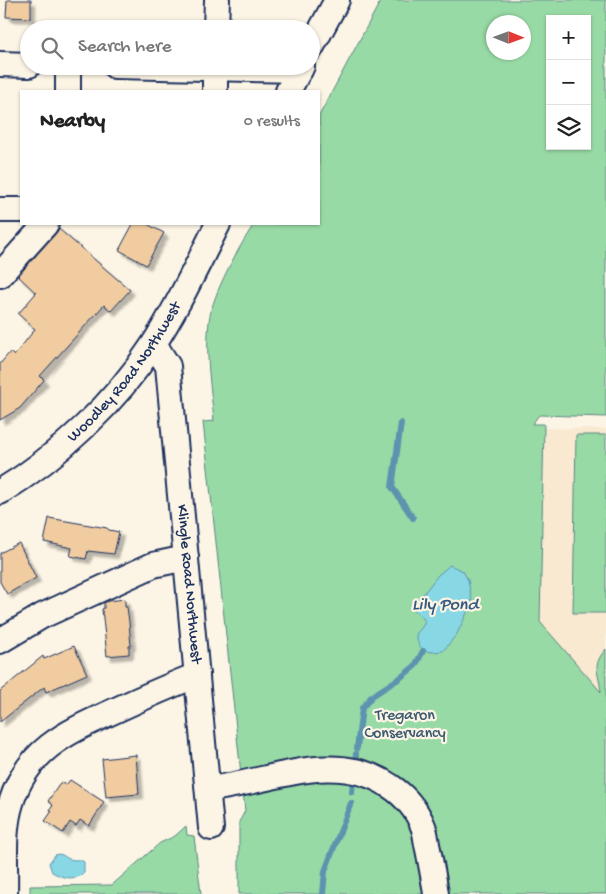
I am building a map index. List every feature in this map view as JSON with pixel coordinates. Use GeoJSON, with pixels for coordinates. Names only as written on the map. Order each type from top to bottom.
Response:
{"type":"FeatureCollection","features":[{"type":"Feature","properties":{"kind":"street"},"geometry":{"type":"LineString","coordinates":[[216,20],[217,0]]}},
{"type":"Feature","properties":{"kind":"street"},"geometry":{"type":"LineString","coordinates":[[320,31],[337,0]]}},
{"type":"Feature","properties":{"kind":"street"},"geometry":{"type":"LineString","coordinates":[[0,64],[20,65]]}},
{"type":"Feature","properties":{"kind":"street"},"geometry":{"type":"LineString","coordinates":[[68,75],[68,90]]}},
{"type":"Feature","properties":{"kind":"street"},"geometry":{"type":"LineString","coordinates":[[214,90],[215,75]]}},
{"type":"Feature","properties":{"kind":"street"},"geometry":{"type":"LineString","coordinates":[[289,90],[297,75]]}},
{"type":"Feature","properties":{"kind":"street"},"geometry":{"type":"LineString","coordinates":[[0,210],[20,210]]}},
{"type":"Feature","properties":{"kind":"street"},"geometry":{"type":"LineString","coordinates":[[0,275],[45,225]]}},
{"type":"Feature","properties":{"kind":"street","name":"Woodley Road Northwest"},"geometry":{"type":"LineString","coordinates":[[0,492],[31,471],[78,431],[116,393],[154,344],[173,312],[217,225]]}},
{"type":"Feature","properties":{"kind":"street","name":"Klingle Road Northwest"},"geometry":{"type":"LineString","coordinates":[[154,344],[168,366],[209,789],[211,828]]}},
{"type":"Feature","properties":{"kind":"street"},"geometry":{"type":"LineString","coordinates":[[0,641],[42,616],[153,565],[186,558]]}},
{"type":"Feature","properties":{"kind":"street"},"geometry":{"type":"LineString","coordinates":[[5,894],[7,823],[10,804],[20,779],[35,758],[52,742],[73,730],[164,688],[197,676]]}},
{"type":"Feature","properties":{"kind":"street"},"geometry":{"type":"LineString","coordinates":[[209,789],[229,787],[303,769],[342,768],[380,778],[399,791],[411,805],[423,827],[436,894]]}},
{"type":"Feature","properties":{"kind":"shaded area"},"geometry":{"type":"Polygon","coordinates":[[[542,428],[606,429],[606,894],[437,795],[542,428]]]}},
{"type":"Feature","properties":{"kind":"green space","name":"Tregaron Conservancy"},"geometry":{"type":"Polygon","coordinates":[[[381,0],[606,0],[606,417],[539,415],[532,424],[544,424],[540,622],[601,692],[597,665],[606,649],[606,894],[239,894],[239,822],[245,811],[203,422],[214,421],[208,359],[208,333],[211,310],[221,284],[253,225],[320,225],[320,114],[381,0]]]}},
{"type":"Feature","properties":{"kind":"green space"},"geometry":{"type":"Polygon","coordinates":[[[576,435],[606,435],[606,613],[573,613],[576,435]]]}},
{"type":"Feature","properties":{"kind":"green space"},"geometry":{"type":"Polygon","coordinates":[[[186,826],[187,835],[194,836],[201,894],[30,894],[30,886],[112,885],[160,843],[175,836],[186,826]]]}},
{"type":"Feature","properties":{"kind":"water","name":"Lily Pond"},"geometry":{"type":"Polygon","coordinates":[[[450,565],[463,571],[468,580],[472,602],[457,634],[443,651],[428,652],[421,648],[417,640],[416,634],[424,624],[424,619],[414,610],[414,606],[438,575],[450,565]]]}},
{"type":"Feature","properties":{"kind":"water"},"geometry":{"type":"Polygon","coordinates":[[[59,854],[69,859],[84,862],[84,873],[80,876],[68,878],[52,872],[49,863],[55,855],[59,854]]]}},
{"type":"Feature","properties":{"kind":"building"},"geometry":{"type":"Polygon","coordinates":[[[7,0],[31,0],[31,18],[6,17],[7,0]]]}},
{"type":"Feature","properties":{"kind":"building"},"geometry":{"type":"Polygon","coordinates":[[[132,225],[149,225],[164,233],[146,265],[119,250],[132,225]]]}},
{"type":"Feature","properties":{"kind":"building"},"geometry":{"type":"Polygon","coordinates":[[[59,229],[130,290],[111,311],[104,305],[40,376],[44,380],[20,408],[0,420],[0,364],[10,352],[14,356],[35,329],[18,314],[36,293],[18,276],[59,229]]]}},
{"type":"Feature","properties":{"kind":"building"},"geometry":{"type":"Polygon","coordinates":[[[49,518],[107,528],[119,532],[114,554],[88,551],[86,559],[70,556],[72,548],[44,542],[49,518]]]}},
{"type":"Feature","properties":{"kind":"building"},"geometry":{"type":"Polygon","coordinates":[[[19,543],[36,578],[7,594],[0,582],[0,553],[19,543]]]}},
{"type":"Feature","properties":{"kind":"building"},"geometry":{"type":"Polygon","coordinates":[[[125,599],[131,646],[129,646],[129,654],[107,656],[102,609],[104,608],[104,603],[108,601],[125,599]]]}},
{"type":"Feature","properties":{"kind":"building"},"geometry":{"type":"Polygon","coordinates":[[[74,646],[87,674],[46,692],[44,687],[0,722],[0,691],[43,656],[44,659],[74,646]]]}},
{"type":"Feature","properties":{"kind":"building"},"geometry":{"type":"Polygon","coordinates":[[[136,755],[139,794],[106,797],[102,759],[136,755]]]}},
{"type":"Feature","properties":{"kind":"building"},"geometry":{"type":"Polygon","coordinates":[[[70,780],[104,802],[89,826],[80,820],[76,826],[70,822],[63,833],[45,821],[52,811],[50,810],[53,805],[48,801],[61,782],[66,785],[70,780]]]}},
{"type":"Feature","properties":{"kind":"waterway"},"geometry":{"type":"LineString","coordinates":[[401,423],[392,487],[413,518]]}},
{"type":"Feature","properties":{"kind":"waterway"},"geometry":{"type":"LineString","coordinates":[[357,748],[362,708],[372,696],[415,666],[423,651]]}},
{"type":"Feature","properties":{"kind":"waterway"},"geometry":{"type":"LineString","coordinates":[[352,792],[356,754]]}},
{"type":"Feature","properties":{"kind":"waterway"},"geometry":{"type":"LineString","coordinates":[[323,894],[325,871],[351,803]]}}]}
